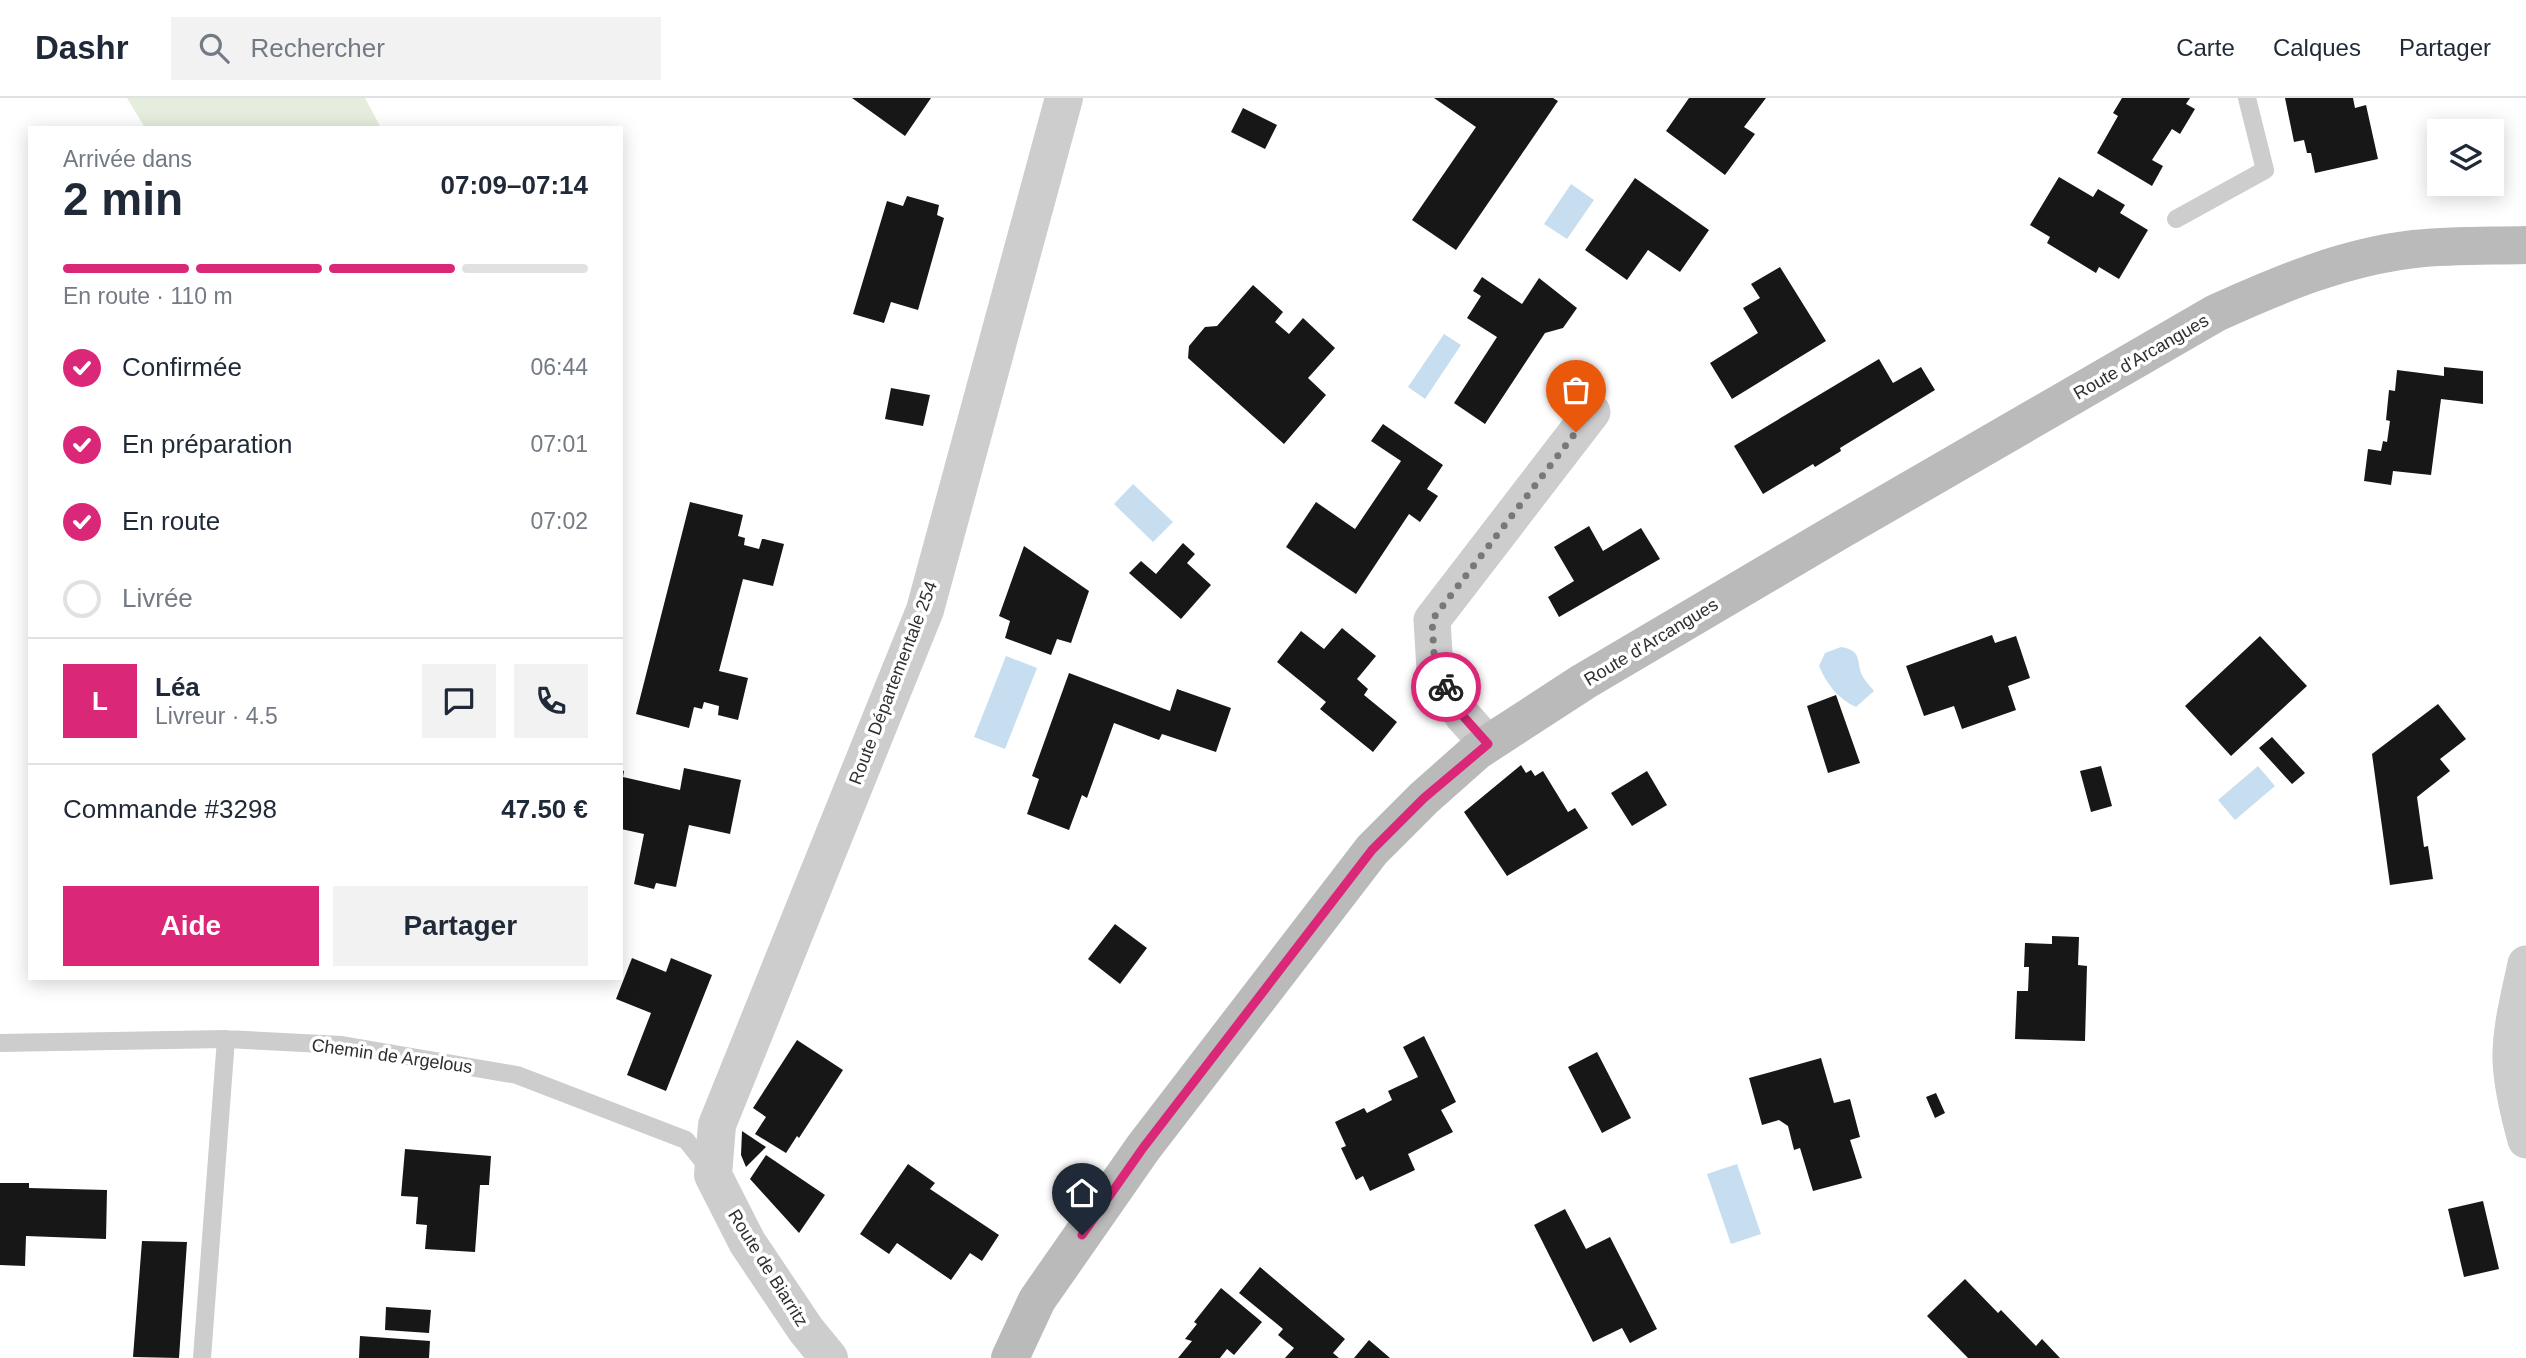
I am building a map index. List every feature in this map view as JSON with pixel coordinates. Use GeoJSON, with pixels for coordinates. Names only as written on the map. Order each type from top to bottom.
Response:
{"type":"FeatureCollection","features":[{"type":"Feature","properties":{"kind":"main road","name":"Route d'Arcangues"},"geometry":{"type":"LineString","coordinates":[[1010,1358],[1037,1300],[1143,1148],[1372,850],[1424,798],[1488,744],[1583,682],[1827,537],[2216,313],[2277,286],[2344,262],[2414,249],[2526,245]]}},
{"type":"Feature","properties":{"kind":"street","name":"Route Départementale 254"},"geometry":{"type":"LineString","coordinates":[[713,1175],[718,1125],[925,610],[1064,98]]}},
{"type":"Feature","properties":{"kind":"street"},"geometry":{"type":"LineString","coordinates":[[1488,744],[1463,716],[1435,670],[1432,620],[1592,412]]}},
{"type":"Feature","properties":{"kind":"street"},"geometry":{"type":"LineString","coordinates":[[2526,964],[2511,1060],[2520,1120],[2526,1140]]}},
{"type":"Feature","properties":{"kind":"street","name":"Route de Biarritz"},"geometry":{"type":"LineString","coordinates":[[713,1175],[747,1242],[806,1330],[829,1358]]}},
{"type":"Feature","properties":{"kind":"lane"},"geometry":{"type":"LineString","coordinates":[[2176,219],[2265,170],[2247,98]]}},
{"type":"Feature","properties":{"kind":"lane","name":"Chemin de Argelous"},"geometry":{"type":"LineString","coordinates":[[0,1043],[226,1039],[342,1045],[517,1075],[686,1140],[713,1175]]}},
{"type":"Feature","properties":{"kind":"lane"},"geometry":{"type":"LineString","coordinates":[[202,1358],[226,1039]]}},
{"type":"Feature","properties":{"kind":"green space"},"geometry":{"type":"Polygon","coordinates":[[[127,98],[365,98],[380,126],[144,126],[127,98]]]}},
{"type":"Feature","properties":{"kind":"water"},"geometry":{"type":"Polygon","coordinates":[[[1571,184],[1594,200],[1567,239],[1544,224],[1571,184]]]}},
{"type":"Feature","properties":{"kind":"water"},"geometry":{"type":"Polygon","coordinates":[[[1444,334],[1461,345],[1425,399],[1408,387],[1444,334]]]}},
{"type":"Feature","properties":{"kind":"water"},"geometry":{"type":"Polygon","coordinates":[[[1133,484],[1173,522],[1153,542],[1114,504],[1133,484]]]}},
{"type":"Feature","properties":{"kind":"water"},"geometry":{"type":"Polygon","coordinates":[[[1841,647],[1856,654],[1863,677],[1874,691],[1856,707],[1833,690],[1819,666],[1825,653],[1841,647]]]}},
{"type":"Feature","properties":{"kind":"water"},"geometry":{"type":"Polygon","coordinates":[[[1006,656],[1037,668],[1005,749],[974,737],[1006,656]]]}},
{"type":"Feature","properties":{"kind":"water"},"geometry":{"type":"Polygon","coordinates":[[[2258,766],[2275,786],[2235,820],[2218,800],[2258,766]]]}},
{"type":"Feature","properties":{"kind":"water"},"geometry":{"type":"Polygon","coordinates":[[[1737,1164],[1761,1234],[1731,1244],[1707,1174],[1737,1164]]]}},
{"type":"Feature","properties":{"kind":"building"},"geometry":{"type":"Polygon","coordinates":[[[852,98],[931,98],[905,136],[852,98]]]}},
{"type":"Feature","properties":{"kind":"building"},"geometry":{"type":"Polygon","coordinates":[[[1434,98],[1553,98],[1558,101],[1456,250],[1412,220],[1476,127],[1434,98]]]}},
{"type":"Feature","properties":{"kind":"building"},"geometry":{"type":"Polygon","coordinates":[[[1689,98],[1766,98],[1744,127],[1755,134],[1725,175],[1666,131],[1689,98]]]}},
{"type":"Feature","properties":{"kind":"building"},"geometry":{"type":"Polygon","coordinates":[[[2122,98],[2190,98],[2186,104],[2195,109],[2180,134],[2172,129],[2152,160],[2163,166],[2152,186],[2097,153],[2118,116],[2113,113],[2122,98]]]}},
{"type":"Feature","properties":{"kind":"building"},"geometry":{"type":"Polygon","coordinates":[[[2285,98],[2353,98],[2355,108],[2366,105],[2378,159],[2315,173],[2311,153],[2307,153],[2304,140],[2294,142],[2285,98]]]}},
{"type":"Feature","properties":{"kind":"building"},"geometry":{"type":"Polygon","coordinates":[[[1243,108],[1277,125],[1265,149],[1231,132],[1243,108]]]}},
{"type":"Feature","properties":{"kind":"building"},"geometry":{"type":"Polygon","coordinates":[[[2059,177],[2093,197],[2098,189],[2125,205],[2120,213],[2148,230],[2119,279],[2099,267],[2096,273],[2047,243],[2050,237],[2030,225],[2059,177]]]}},
{"type":"Feature","properties":{"kind":"building"},"geometry":{"type":"Polygon","coordinates":[[[1635,178],[1709,230],[1680,272],[1648,250],[1627,280],[1585,250],[1635,178]]]}},
{"type":"Feature","properties":{"kind":"building"},"geometry":{"type":"Polygon","coordinates":[[[907,196],[939,205],[937,215],[944,218],[918,310],[891,302],[884,323],[853,314],[887,201],[903,206],[907,196]]]}},
{"type":"Feature","properties":{"kind":"building"},"geometry":{"type":"Polygon","coordinates":[[[1780,267],[1826,341],[1732,399],[1710,363],[1758,333],[1743,308],[1760,298],[1751,284],[1780,267]]]}},
{"type":"Feature","properties":{"kind":"building"},"geometry":{"type":"Polygon","coordinates":[[[1482,277],[1522,304],[1539,278],[1577,308],[1563,328],[1545,333],[1485,424],[1454,403],[1497,337],[1467,318],[1481,296],[1473,291],[1482,277]]]}},
{"type":"Feature","properties":{"kind":"building"},"geometry":{"type":"Polygon","coordinates":[[[1253,285],[1283,312],[1275,322],[1289,334],[1303,318],[1335,348],[1308,378],[1326,395],[1284,444],[1188,358],[1189,346],[1205,327],[1217,326],[1253,285]]]}},
{"type":"Feature","properties":{"kind":"building"},"geometry":{"type":"Polygon","coordinates":[[[1879,359],[1893,383],[1921,367],[1935,390],[1840,448],[1841,451],[1815,467],[1813,464],[1763,494],[1734,446],[1879,359]]]}},
{"type":"Feature","properties":{"kind":"building"},"geometry":{"type":"Polygon","coordinates":[[[2444,367],[2483,371],[2483,404],[2441,399],[2431,475],[2393,471],[2391,485],[2364,481],[2368,449],[2381,451],[2383,441],[2387,442],[2390,421],[2386,420],[2389,390],[2395,391],[2397,370],[2444,376],[2444,367]]]}},
{"type":"Feature","properties":{"kind":"building"},"geometry":{"type":"Polygon","coordinates":[[[891,388],[930,395],[923,426],[885,419],[891,388]]]}},
{"type":"Feature","properties":{"kind":"building"},"geometry":{"type":"Polygon","coordinates":[[[1383,424],[1443,465],[1427,489],[1438,496],[1420,522],[1409,514],[1356,594],[1286,547],[1316,502],[1355,529],[1401,461],[1371,441],[1383,424]]]}},
{"type":"Feature","properties":{"kind":"building"},"geometry":{"type":"Polygon","coordinates":[[[690,502],[743,515],[738,536],[745,538],[744,545],[759,549],[762,539],[784,544],[773,586],[743,579],[719,671],[748,678],[738,720],[718,715],[719,706],[704,702],[702,709],[694,707],[689,728],[636,714],[690,502]]]}},
{"type":"Feature","properties":{"kind":"building"},"geometry":{"type":"Polygon","coordinates":[[[1589,526],[1603,551],[1641,528],[1660,559],[1559,617],[1548,597],[1574,581],[1554,547],[1589,526]]]}},
{"type":"Feature","properties":{"kind":"building"},"geometry":{"type":"Polygon","coordinates":[[[1183,543],[1195,554],[1187,563],[1211,585],[1181,619],[1129,573],[1141,561],[1156,574],[1183,543]]]}},
{"type":"Feature","properties":{"kind":"building"},"geometry":{"type":"Polygon","coordinates":[[[1024,546],[1089,591],[1071,643],[1057,639],[1051,655],[1005,638],[1010,621],[999,616],[1024,546]]]}},
{"type":"Feature","properties":{"kind":"building"},"geometry":{"type":"Polygon","coordinates":[[[1342,628],[1376,656],[1357,679],[1368,689],[1364,695],[1397,722],[1373,752],[1320,709],[1326,702],[1277,662],[1301,631],[1324,649],[1342,628]]]}},
{"type":"Feature","properties":{"kind":"building"},"geometry":{"type":"Polygon","coordinates":[[[1992,635],[1995,643],[2016,636],[2030,678],[2008,686],[2016,710],[1962,729],[1954,706],[1924,716],[1906,666],[1992,635]]]}},
{"type":"Feature","properties":{"kind":"building"},"geometry":{"type":"Polygon","coordinates":[[[2260,636],[2307,686],[2231,756],[2185,706],[2260,636]]]}},
{"type":"Feature","properties":{"kind":"building"},"geometry":{"type":"Polygon","coordinates":[[[1069,673],[1170,711],[1177,689],[1231,708],[1216,752],[1162,734],[1159,740],[1114,723],[1087,798],[1082,795],[1069,830],[1027,814],[1039,779],[1032,776],[1069,673]]]}},
{"type":"Feature","properties":{"kind":"building"},"geometry":{"type":"Polygon","coordinates":[[[1836,695],[1860,763],[1828,773],[1807,706],[1836,695]]]}},
{"type":"Feature","properties":{"kind":"building"},"geometry":{"type":"Polygon","coordinates":[[[2438,704],[2466,739],[2440,759],[2450,771],[2417,797],[2424,847],[2428,846],[2433,879],[2390,885],[2372,754],[2438,704]]]}},
{"type":"Feature","properties":{"kind":"building"},"geometry":{"type":"Polygon","coordinates":[[[2272,737],[2305,773],[2292,784],[2259,748],[2272,737]]]}},
{"type":"Feature","properties":{"kind":"building"},"geometry":{"type":"Polygon","coordinates":[[[1521,765],[1526,773],[1531,770],[1535,776],[1543,771],[1568,812],[1575,808],[1588,828],[1507,876],[1464,812],[1521,765]]]}},
{"type":"Feature","properties":{"kind":"building"},"geometry":{"type":"Polygon","coordinates":[[[2101,766],[2112,806],[2091,812],[2080,771],[2101,766]]]}},
{"type":"Feature","properties":{"kind":"building"},"geometry":{"type":"Polygon","coordinates":[[[684,768],[741,780],[730,834],[689,825],[676,887],[656,883],[654,889],[634,884],[644,834],[623,829],[623,777],[680,790],[684,768]]]}},
{"type":"Feature","properties":{"kind":"building"},"geometry":{"type":"Polygon","coordinates":[[[1647,771],[1667,805],[1632,826],[1611,793],[1647,771]]]}},
{"type":"Feature","properties":{"kind":"building"},"geometry":{"type":"Polygon","coordinates":[[[1115,924],[1147,948],[1120,984],[1088,959],[1115,924]]]}},
{"type":"Feature","properties":{"kind":"building"},"geometry":{"type":"Polygon","coordinates":[[[2052,936],[2079,937],[2078,965],[2087,966],[2085,1041],[2015,1039],[2017,991],[2028,991],[2029,967],[2024,967],[2025,943],[2052,944],[2052,936]]]}},
{"type":"Feature","properties":{"kind":"building"},"geometry":{"type":"Polygon","coordinates":[[[632,958],[666,972],[671,958],[712,975],[666,1091],[627,1075],[651,1013],[616,999],[632,958]]]}},
{"type":"Feature","properties":{"kind":"building"},"geometry":{"type":"Polygon","coordinates":[[[1424,1036],[1456,1102],[1441,1110],[1453,1132],[1408,1154],[1415,1170],[1370,1191],[1363,1176],[1356,1180],[1341,1148],[1346,1146],[1335,1122],[1364,1108],[1367,1113],[1392,1100],[1388,1091],[1418,1077],[1403,1047],[1424,1036]]]}},
{"type":"Feature","properties":{"kind":"building"},"geometry":{"type":"Polygon","coordinates":[[[797,1040],[843,1070],[799,1138],[797,1136],[786,1153],[755,1134],[766,1117],[753,1108],[797,1040]]]}},
{"type":"Feature","properties":{"kind":"building"},"geometry":{"type":"Polygon","coordinates":[[[1597,1052],[1631,1118],[1602,1133],[1568,1067],[1597,1052]]]}},
{"type":"Feature","properties":{"kind":"building"},"geometry":{"type":"Polygon","coordinates":[[[1821,1058],[1834,1103],[1850,1099],[1860,1137],[1850,1140],[1862,1178],[1813,1191],[1800,1148],[1794,1150],[1788,1126],[1779,1120],[1762,1125],[1749,1078],[1821,1058]]]}},
{"type":"Feature","properties":{"kind":"building"},"geometry":{"type":"Polygon","coordinates":[[[1936,1093],[1945,1113],[1935,1118],[1926,1097],[1936,1093]]]}},
{"type":"Feature","properties":{"kind":"building"},"geometry":{"type":"Polygon","coordinates":[[[742,1131],[766,1147],[746,1167],[741,1155],[742,1131]]]}},
{"type":"Feature","properties":{"kind":"building"},"geometry":{"type":"Polygon","coordinates":[[[405,1149],[491,1156],[489,1185],[480,1185],[475,1252],[425,1249],[427,1225],[416,1224],[418,1197],[401,1196],[405,1149]]]}},
{"type":"Feature","properties":{"kind":"building"},"geometry":{"type":"Polygon","coordinates":[[[766,1155],[825,1195],[799,1233],[750,1179],[766,1155]]]}},
{"type":"Feature","properties":{"kind":"building"},"geometry":{"type":"Polygon","coordinates":[[[908,1164],[935,1183],[930,1189],[999,1235],[982,1261],[970,1253],[951,1280],[897,1243],[889,1254],[860,1234],[908,1164]]]}},
{"type":"Feature","properties":{"kind":"building"},"geometry":{"type":"Polygon","coordinates":[[[0,1183],[29,1183],[29,1188],[107,1190],[106,1239],[26,1236],[25,1266],[0,1265],[0,1183]]]}},
{"type":"Feature","properties":{"kind":"building"},"geometry":{"type":"Polygon","coordinates":[[[2483,1201],[2499,1269],[2464,1277],[2448,1209],[2483,1201]]]}},
{"type":"Feature","properties":{"kind":"building"},"geometry":{"type":"Polygon","coordinates":[[[1565,1209],[1586,1249],[1610,1237],[1657,1329],[1630,1343],[1622,1328],[1593,1342],[1534,1225],[1565,1209]]]}},
{"type":"Feature","properties":{"kind":"building"},"geometry":{"type":"Polygon","coordinates":[[[142,1241],[187,1242],[179,1358],[133,1357],[142,1241]]]}},
{"type":"Feature","properties":{"kind":"building"},"geometry":{"type":"Polygon","coordinates":[[[1260,1267],[1345,1339],[1333,1353],[1339,1358],[1285,1358],[1294,1348],[1278,1335],[1283,1329],[1239,1293],[1260,1267]]]}},
{"type":"Feature","properties":{"kind":"building"},"geometry":{"type":"Polygon","coordinates":[[[1965,1279],[1998,1313],[2001,1310],[2036,1346],[2042,1339],[2060,1358],[1968,1358],[1927,1316],[1965,1279]]]}},
{"type":"Feature","properties":{"kind":"building"},"geometry":{"type":"Polygon","coordinates":[[[1221,1288],[1262,1322],[1234,1355],[1227,1349],[1220,1358],[1178,1358],[1192,1341],[1185,1339],[1197,1324],[1194,1322],[1221,1288]]]}},
{"type":"Feature","properties":{"kind":"building"},"geometry":{"type":"Polygon","coordinates":[[[386,1307],[431,1310],[429,1333],[385,1330],[386,1307]]]}},
{"type":"Feature","properties":{"kind":"building"},"geometry":{"type":"Polygon","coordinates":[[[360,1336],[430,1341],[429,1358],[359,1358],[360,1336]]]}},
{"type":"Feature","properties":{"kind":"building"},"geometry":{"type":"Polygon","coordinates":[[[1369,1340],[1390,1358],[1354,1358],[1369,1340]]]}},
{"type":"Feature","properties":{"kind":"way so far"},"geometry":{"type":"LineString","coordinates":[[1446,687],[1435,670],[1432,620],[1576,432]]}},
{"type":"Feature","properties":{"kind":"route"},"geometry":{"type":"LineString","coordinates":[[1082,1235],[1143,1148],[1372,850],[1424,798],[1488,744],[1463,716],[1446,687]]}}]}
